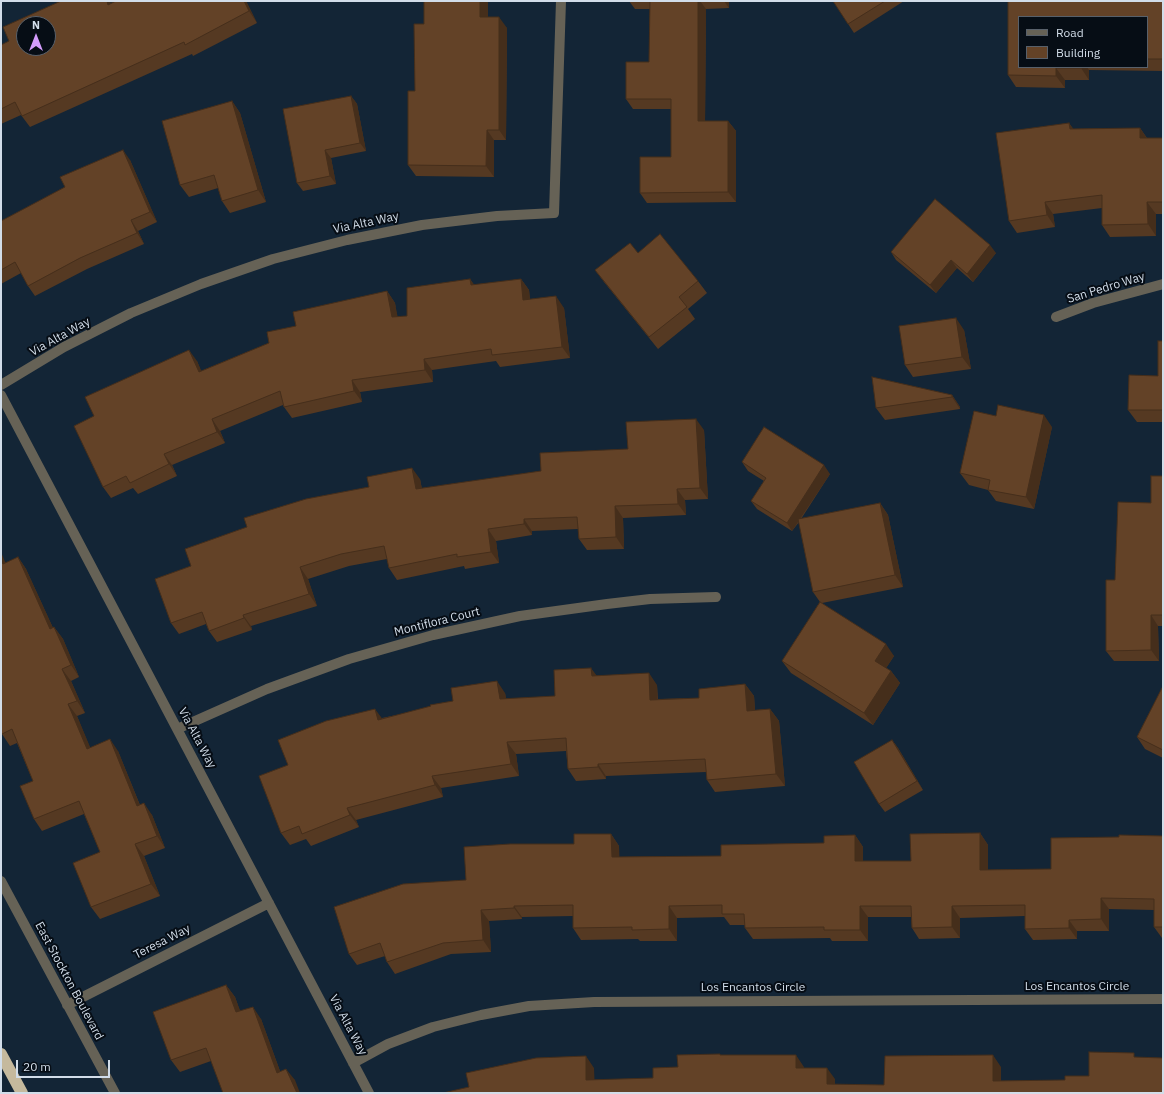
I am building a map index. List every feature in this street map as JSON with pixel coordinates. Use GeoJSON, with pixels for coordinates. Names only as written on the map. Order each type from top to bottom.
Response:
{"type":"FeatureCollection","features":[{"type":"Feature","properties":{"kind":"highway"},"geometry":{"type":"LineString","coordinates":[[1,1054],[22,1093]]}},
{"type":"Feature","properties":{"kind":"street","name":"Via Alta Way"},"geometry":{"type":"LineString","coordinates":[[1,385],[64,347],[132,313],[201,284],[273,259],[347,240],[422,225],[497,216],[554,213],[561,1]]}},
{"type":"Feature","properties":{"kind":"street","name":"San Pedro Way"},"geometry":{"type":"LineString","coordinates":[[1056,317],[1093,303],[1163,284]]}},
{"type":"Feature","properties":{"kind":"street","name":"Via Alta Way"},"geometry":{"type":"LineString","coordinates":[[1,395],[369,1093]]}},
{"type":"Feature","properties":{"kind":"street","name":"Montiflora Court"},"geometry":{"type":"LineString","coordinates":[[177,729],[274,686],[349,659],[433,635],[520,616],[607,604],[650,600],[716,597]]}},
{"type":"Feature","properties":{"kind":"street","name":"East Stockton Boulevard"},"geometry":{"type":"LineString","coordinates":[[1,881],[115,1093]]}},
{"type":"Feature","properties":{"kind":"street","name":"Teresa Way"},"geometry":{"type":"LineString","coordinates":[[67,1004],[269,903]]}},
{"type":"Feature","properties":{"kind":"street","name":"Los Encantos Circle"},"geometry":{"type":"LineString","coordinates":[[353,1063],[388,1044],[433,1027],[481,1015],[529,1006],[594,1002],[1163,999]]}},
{"type":"Feature","properties":{"kind":"building"},"geometry":{"type":"Polygon","coordinates":[[[61,1],[107,1],[108,5],[116,1],[244,1],[249,11],[185,45],[184,42],[22,116],[15,102],[1,109],[1,45],[9,41],[3,27],[16,21],[16,56],[56,56],[56,16],[28,16],[61,1]]]}},
{"type":"Feature","properties":{"kind":"building"},"geometry":{"type":"Polygon","coordinates":[[[424,1],[480,1],[480,17],[499,17],[499,130],[487,130],[486,166],[408,165],[408,91],[415,91],[414,24],[424,24],[424,1]]]}},
{"type":"Feature","properties":{"kind":"building"},"geometry":{"type":"Polygon","coordinates":[[[650,1],[698,1],[698,121],[728,121],[728,192],[640,193],[640,157],[671,157],[671,99],[626,99],[626,62],[649,62],[650,1]]]}},
{"type":"Feature","properties":{"kind":"building"},"geometry":{"type":"Polygon","coordinates":[[[833,1],[885,1],[848,24],[833,1]]]}},
{"type":"Feature","properties":{"kind":"building"},"geometry":{"type":"Polygon","coordinates":[[[1008,1],[1163,1],[1163,59],[1148,59],[1148,16],[1018,16],[1018,68],[1056,68],[1056,76],[1008,75],[1008,1]]]}},
{"type":"Feature","properties":{"kind":"building"},"geometry":{"type":"Polygon","coordinates":[[[351,96],[360,143],[325,150],[330,176],[297,183],[283,109],[351,96]]]}},
{"type":"Feature","properties":{"kind":"building"},"geometry":{"type":"Polygon","coordinates":[[[232,101],[258,190],[222,201],[214,175],[180,185],[162,121],[232,101]]]}},
{"type":"Feature","properties":{"kind":"building"},"geometry":{"type":"Polygon","coordinates":[[[1069,123],[1070,129],[1140,128],[1140,138],[1163,138],[1163,202],[1147,202],[1148,224],[1102,225],[1102,195],[1045,202],[1047,215],[1009,221],[996,133],[1069,123]]]}},
{"type":"Feature","properties":{"kind":"building"},"geometry":{"type":"Polygon","coordinates":[[[123,150],[150,212],[131,220],[137,233],[80,258],[28,286],[15,262],[1,270],[1,221],[65,187],[60,177],[123,150]]]}},
{"type":"Feature","properties":{"kind":"building"},"geometry":{"type":"Polygon","coordinates":[[[935,199],[990,245],[967,274],[951,260],[930,285],[891,252],[935,199]]]}},
{"type":"Feature","properties":{"kind":"building"},"geometry":{"type":"Polygon","coordinates":[[[660,234],[698,281],[679,297],[687,307],[649,337],[595,270],[630,243],[638,253],[660,234]]]}},
{"type":"Feature","properties":{"kind":"building"},"geometry":{"type":"Polygon","coordinates":[[[470,279],[471,285],[521,279],[523,300],[556,296],[562,347],[492,355],[491,349],[424,359],[425,370],[352,380],[354,391],[284,407],[280,391],[212,419],[217,432],[164,454],[169,464],[130,483],[126,476],[103,487],[74,426],[94,416],[85,397],[189,350],[199,372],[269,343],[267,332],[296,326],[293,312],[387,291],[392,317],[407,316],[407,288],[470,279]]]}},
{"type":"Feature","properties":{"kind":"building"},"geometry":{"type":"Polygon","coordinates":[[[956,318],[962,357],[905,365],[899,326],[956,318]]]}},
{"type":"Feature","properties":{"kind":"building"},"geometry":{"type":"Polygon","coordinates":[[[1158,341],[1163,341],[1163,410],[1128,410],[1129,375],[1158,376],[1158,341]]]}},
{"type":"Feature","properties":{"kind":"building"},"geometry":{"type":"Polygon","coordinates":[[[872,377],[952,395],[952,397],[876,408],[872,377]]]}},
{"type":"Feature","properties":{"kind":"building"},"geometry":{"type":"Polygon","coordinates":[[[998,405],[1044,415],[1026,497],[988,490],[990,480],[960,473],[974,411],[996,416],[998,405]]]}},
{"type":"Feature","properties":{"kind":"building"},"geometry":{"type":"Polygon","coordinates":[[[696,419],[700,488],[677,489],[678,504],[615,506],[616,537],[579,539],[577,517],[524,519],[524,524],[488,529],[491,552],[457,557],[457,554],[389,568],[384,546],[341,554],[300,567],[309,594],[243,615],[244,618],[209,631],[202,612],[171,623],[155,579],[191,566],[185,549],[247,527],[244,518],[306,499],[369,487],[367,477],[412,468],[416,489],[541,471],[540,453],[628,449],[626,422],[696,419]]]}},
{"type":"Feature","properties":{"kind":"building"},"geometry":{"type":"Polygon","coordinates":[[[764,427],[824,465],[787,523],[751,501],[766,478],[742,462],[764,427]]]}},
{"type":"Feature","properties":{"kind":"building"},"geometry":{"type":"Polygon","coordinates":[[[1151,476],[1163,476],[1163,615],[1151,615],[1151,650],[1106,651],[1106,580],[1115,580],[1118,502],[1151,503],[1151,476]]]}},
{"type":"Feature","properties":{"kind":"building"},"geometry":{"type":"Polygon","coordinates":[[[880,503],[895,575],[813,592],[798,519],[880,503]]]}},
{"type":"Feature","properties":{"kind":"building"},"geometry":{"type":"Polygon","coordinates":[[[18,557],[50,629],[54,627],[71,665],[62,669],[77,701],[68,704],[87,749],[110,739],[137,806],[144,803],[157,836],[135,844],[151,884],[91,907],[73,863],[100,852],[79,801],[34,819],[20,786],[33,781],[12,729],[2,734],[1,732],[1,559],[3,564],[18,557]]]}},
{"type":"Feature","properties":{"kind":"building"},"geometry":{"type":"Polygon","coordinates":[[[820,602],[886,644],[875,661],[891,671],[864,713],[782,661],[820,602]]]}},
{"type":"Feature","properties":{"kind":"building"},"geometry":{"type":"Polygon","coordinates":[[[591,668],[592,676],[649,673],[650,700],[699,698],[699,689],[745,684],[747,711],[770,709],[776,774],[707,780],[705,759],[598,764],[598,767],[568,769],[566,738],[507,742],[511,764],[432,776],[435,785],[347,808],[350,815],[302,834],[299,826],[281,833],[259,776],[288,765],[278,740],[326,721],[375,709],[378,720],[431,706],[430,705],[453,701],[451,688],[497,681],[500,699],[555,696],[554,670],[591,668]]]}},
{"type":"Feature","properties":{"kind":"building"},"geometry":{"type":"Polygon","coordinates":[[[1163,686],[1163,750],[1137,737],[1163,686]]]}},
{"type":"Feature","properties":{"kind":"building"},"geometry":{"type":"Polygon","coordinates":[[[892,740],[917,781],[879,804],[854,762],[892,740]]]}},
{"type":"Feature","properties":{"kind":"building"},"geometry":{"type":"Polygon","coordinates":[[[980,833],[980,870],[1051,869],[1051,838],[1119,837],[1119,835],[1163,836],[1163,927],[1154,927],[1154,899],[1101,898],[1101,919],[1069,920],[1069,928],[1025,929],[1025,905],[952,906],[952,927],[912,928],[911,906],[860,906],[860,930],[824,930],[824,927],[745,928],[744,914],[722,914],[722,905],[669,906],[669,929],[632,930],[632,927],[573,928],[573,905],[514,906],[514,908],[481,910],[483,940],[443,943],[387,962],[380,943],[349,954],[334,907],[403,884],[466,880],[464,847],[510,844],[574,844],[574,834],[611,834],[612,857],[721,856],[721,845],[824,843],[824,836],[855,835],[855,861],[911,861],[910,834],[980,833]]]}},
{"type":"Feature","properties":{"kind":"building"},"geometry":{"type":"Polygon","coordinates":[[[226,985],[236,1012],[253,1007],[277,1073],[286,1069],[297,1093],[223,1093],[206,1048],[171,1060],[153,1012],[226,985]]]}},
{"type":"Feature","properties":{"kind":"building"},"geometry":{"type":"Polygon","coordinates":[[[1089,1052],[1134,1053],[1134,1057],[1163,1058],[1163,1093],[443,1093],[469,1087],[466,1073],[536,1058],[586,1056],[586,1080],[653,1078],[653,1068],[678,1067],[677,1055],[796,1055],[796,1068],[827,1068],[827,1084],[884,1085],[885,1056],[993,1055],[993,1081],[1065,1080],[1065,1076],[1089,1076],[1089,1052]]]}}]}
